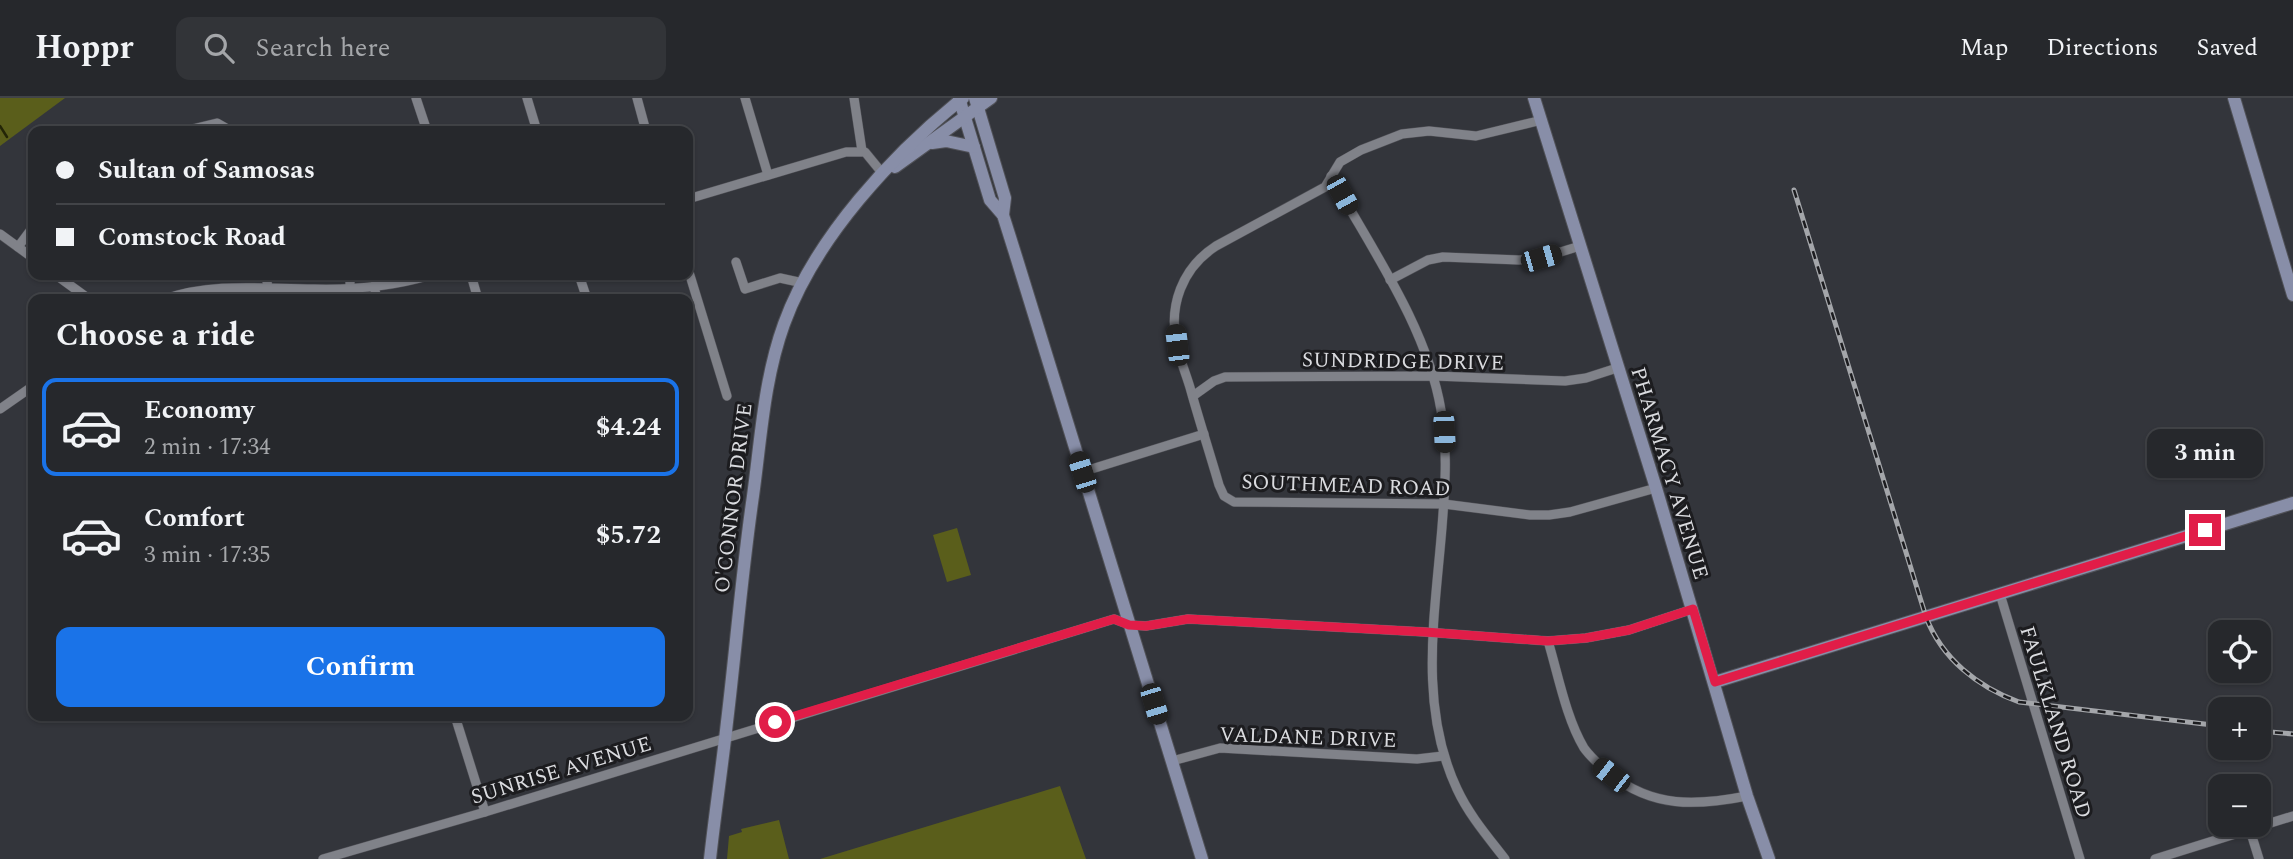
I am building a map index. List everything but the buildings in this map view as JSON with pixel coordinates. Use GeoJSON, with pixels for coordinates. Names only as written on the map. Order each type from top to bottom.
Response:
{"type":"FeatureCollection","features":[{"type":"Feature","properties":{"kind":"main road","name":"O'CONNOR DRIVE"},"geometry":{"type":"LineString","coordinates":[[883,174],[965,118],[976,103],[991,98]]}},
{"type":"Feature","properties":{"kind":"main road"},"geometry":{"type":"LineString","coordinates":[[985,134],[991,107],[996,98]]}},
{"type":"Feature","properties":{"kind":"main road","name":"PHARMACY AVENUE"},"geometry":{"type":"LineString","coordinates":[[1534,98],[1769,859]]}},
{"type":"Feature","properties":{"kind":"main road"},"geometry":{"type":"LineString","coordinates":[[2234,98],[2293,295]]}},
{"type":"Feature","properties":{"kind":"main road","name":"O'CONNOR DRIVE"},"geometry":{"type":"LineString","coordinates":[[710,859],[765,395],[785,322],[823,249],[883,174],[907,148],[961,99]]}},
{"type":"Feature","properties":{"kind":"main road"},"geometry":{"type":"LineString","coordinates":[[961,99],[990,200],[1003,215]]}},
{"type":"Feature","properties":{"kind":"main road"},"geometry":{"type":"LineString","coordinates":[[976,103],[1005,198],[1003,215],[1202,859]]}},
{"type":"Feature","properties":{"kind":"main road"},"geometry":{"type":"LineString","coordinates":[[928,144],[946,141],[974,147]]}},
{"type":"Feature","properties":{"kind":"main road"},"geometry":{"type":"LineString","coordinates":[[1715,682],[2293,503]]}},
{"type":"Feature","properties":{"kind":"street"},"geometry":{"type":"LineString","coordinates":[[416,98],[425,126]]}},
{"type":"Feature","properties":{"kind":"street"},"geometry":{"type":"LineString","coordinates":[[527,98],[535,126]]}},
{"type":"Feature","properties":{"kind":"street"},"geometry":{"type":"LineString","coordinates":[[637,98],[645,126]]}},
{"type":"Feature","properties":{"kind":"street"},"geometry":{"type":"LineString","coordinates":[[745,98],[768,175]]}},
{"type":"Feature","properties":{"kind":"street"},"geometry":{"type":"LineString","coordinates":[[854,98],[862,151]]}},
{"type":"Feature","properties":{"kind":"street","name":"SOUTHMEAD ROAD"},"geometry":{"type":"LineString","coordinates":[[1542,120],[1476,136],[1429,131],[1402,134],[1361,150],[1340,162],[1325,187],[1204,254],[1188,274],[1175,301],[1174,321],[1177,345],[1203,434],[1224,496],[1234,502],[1444,504],[1549,515],[1656,488]]}},
{"type":"Feature","properties":{"kind":"street"},"geometry":{"type":"LineString","coordinates":[[205,126],[217,123],[222,126]]}},
{"type":"Feature","properties":{"kind":"street"},"geometry":{"type":"LineString","coordinates":[[693,198],[846,152],[862,151],[872,158],[883,174]]}},
{"type":"Feature","properties":{"kind":"street"},"geometry":{"type":"LineString","coordinates":[[1331,176],[1390,280],[1429,357],[1434,376],[1444,432],[1444,504],[1431,658],[1433,703],[1443,756],[1463,800],[1505,859]]}},
{"type":"Feature","properties":{"kind":"street"},"geometry":{"type":"LineString","coordinates":[[0,234],[28,254]]}},
{"type":"Feature","properties":{"kind":"street"},"geometry":{"type":"LineString","coordinates":[[18,247],[28,234]]}},
{"type":"Feature","properties":{"kind":"street"},"geometry":{"type":"LineString","coordinates":[[1390,280],[1428,260],[1443,257],[1519,260],[1541,258],[1580,246]]}},
{"type":"Feature","properties":{"kind":"street"},"geometry":{"type":"LineString","coordinates":[[736,262],[745,289],[780,278],[803,283]]}},
{"type":"Feature","properties":{"kind":"street"},"geometry":{"type":"LineString","coordinates":[[63,280],[82,294]]}},
{"type":"Feature","properties":{"kind":"street"},"geometry":{"type":"LineString","coordinates":[[267,280],[268,288]]}},
{"type":"Feature","properties":{"kind":"street"},"geometry":{"type":"LineString","coordinates":[[350,280],[350,289]]}},
{"type":"Feature","properties":{"kind":"street"},"geometry":{"type":"LineString","coordinates":[[179,294],[213,289],[350,289],[405,280]]}},
{"type":"Feature","properties":{"kind":"street"},"geometry":{"type":"LineString","coordinates":[[691,280],[727,396]]}},
{"type":"Feature","properties":{"kind":"street"},"geometry":{"type":"LineString","coordinates":[[374,286],[376,294]]}},
{"type":"Feature","properties":{"kind":"street","name":"SUNDRIDGE DRIVE"},"geometry":{"type":"LineString","coordinates":[[1192,396],[1225,377],[1434,376],[1565,381],[1587,378],[1617,368]]}},
{"type":"Feature","properties":{"kind":"street"},"geometry":{"type":"LineString","coordinates":[[0,409],[28,389]]}},
{"type":"Feature","properties":{"kind":"street"},"geometry":{"type":"LineString","coordinates":[[1082,472],[1203,434]]}},
{"type":"Feature","properties":{"kind":"street","name":"FAULKLAND ROAD"},"geometry":{"type":"LineString","coordinates":[[2000,594],[2080,859]]}},
{"type":"Feature","properties":{"kind":"street","name":"SUNRISE AVENUE"},"geometry":{"type":"LineString","coordinates":[[323,859],[1114,619],[1129,625],[1146,626],[1188,619],[1548,641],[1586,638],[1629,630],[1693,609]]}},
{"type":"Feature","properties":{"kind":"street"},"geometry":{"type":"LineString","coordinates":[[1548,641],[1576,730],[1585,749],[1598,764],[1625,785],[1659,800],[1695,803],[1748,796]]}},
{"type":"Feature","properties":{"kind":"street"},"geometry":{"type":"LineString","coordinates":[[457,721],[485,812]]}},
{"type":"Feature","properties":{"kind":"street","name":"VALDANE DRIVE"},"geometry":{"type":"LineString","coordinates":[[1172,761],[1220,748],[1417,759],[1443,756]]}},
{"type":"Feature","properties":{"kind":"street"},"geometry":{"type":"LineString","coordinates":[[2271,824],[2293,817]]}},
{"type":"Feature","properties":{"kind":"street"},"geometry":{"type":"LineString","coordinates":[[2155,859],[2227,837]]}},
{"type":"Feature","properties":{"kind":"street"},"geometry":{"type":"LineString","coordinates":[[2252,837],[2259,859]]}},
{"type":"Feature","properties":{"kind":"green space"},"geometry":{"type":"Polygon","coordinates":[[[0,98],[65,98],[0,146],[0,98]]]}},
{"type":"Feature","properties":{"kind":"green space"},"geometry":{"type":"Polygon","coordinates":[[[957,528],[971,575],[947,582],[933,535],[957,528]]]}},
{"type":"Feature","properties":{"kind":"green space"},"geometry":{"type":"Polygon","coordinates":[[[1060,786],[1086,859],[820,859],[1060,786]]]}},
{"type":"Feature","properties":{"kind":"green space"},"geometry":{"type":"Polygon","coordinates":[[[779,820],[789,859],[727,859],[729,836],[742,832],[741,829],[779,820]]]}},
{"type":"Feature","properties":{"kind":"waterway"},"geometry":{"type":"LineString","coordinates":[[0,126],[7,137]]}},
{"type":"Feature","properties":{"kind":"railway"},"geometry":{"type":"LineString","coordinates":[[1794,190],[1926,617],[1942,646],[1963,670],[1976,680],[2019,702],[2208,724]]}},
{"type":"Feature","properties":{"kind":"railway"},"geometry":{"type":"LineString","coordinates":[[2271,732],[2293,734]]}},
{"type":"Feature","properties":{"kind":"route"},"geometry":{"type":"LineString","coordinates":[[775,722],[1114,619],[1129,625],[1146,626],[1188,619],[1548,641],[1586,638],[1629,630],[1693,609],[1715,682],[2205,530]]}}]}
